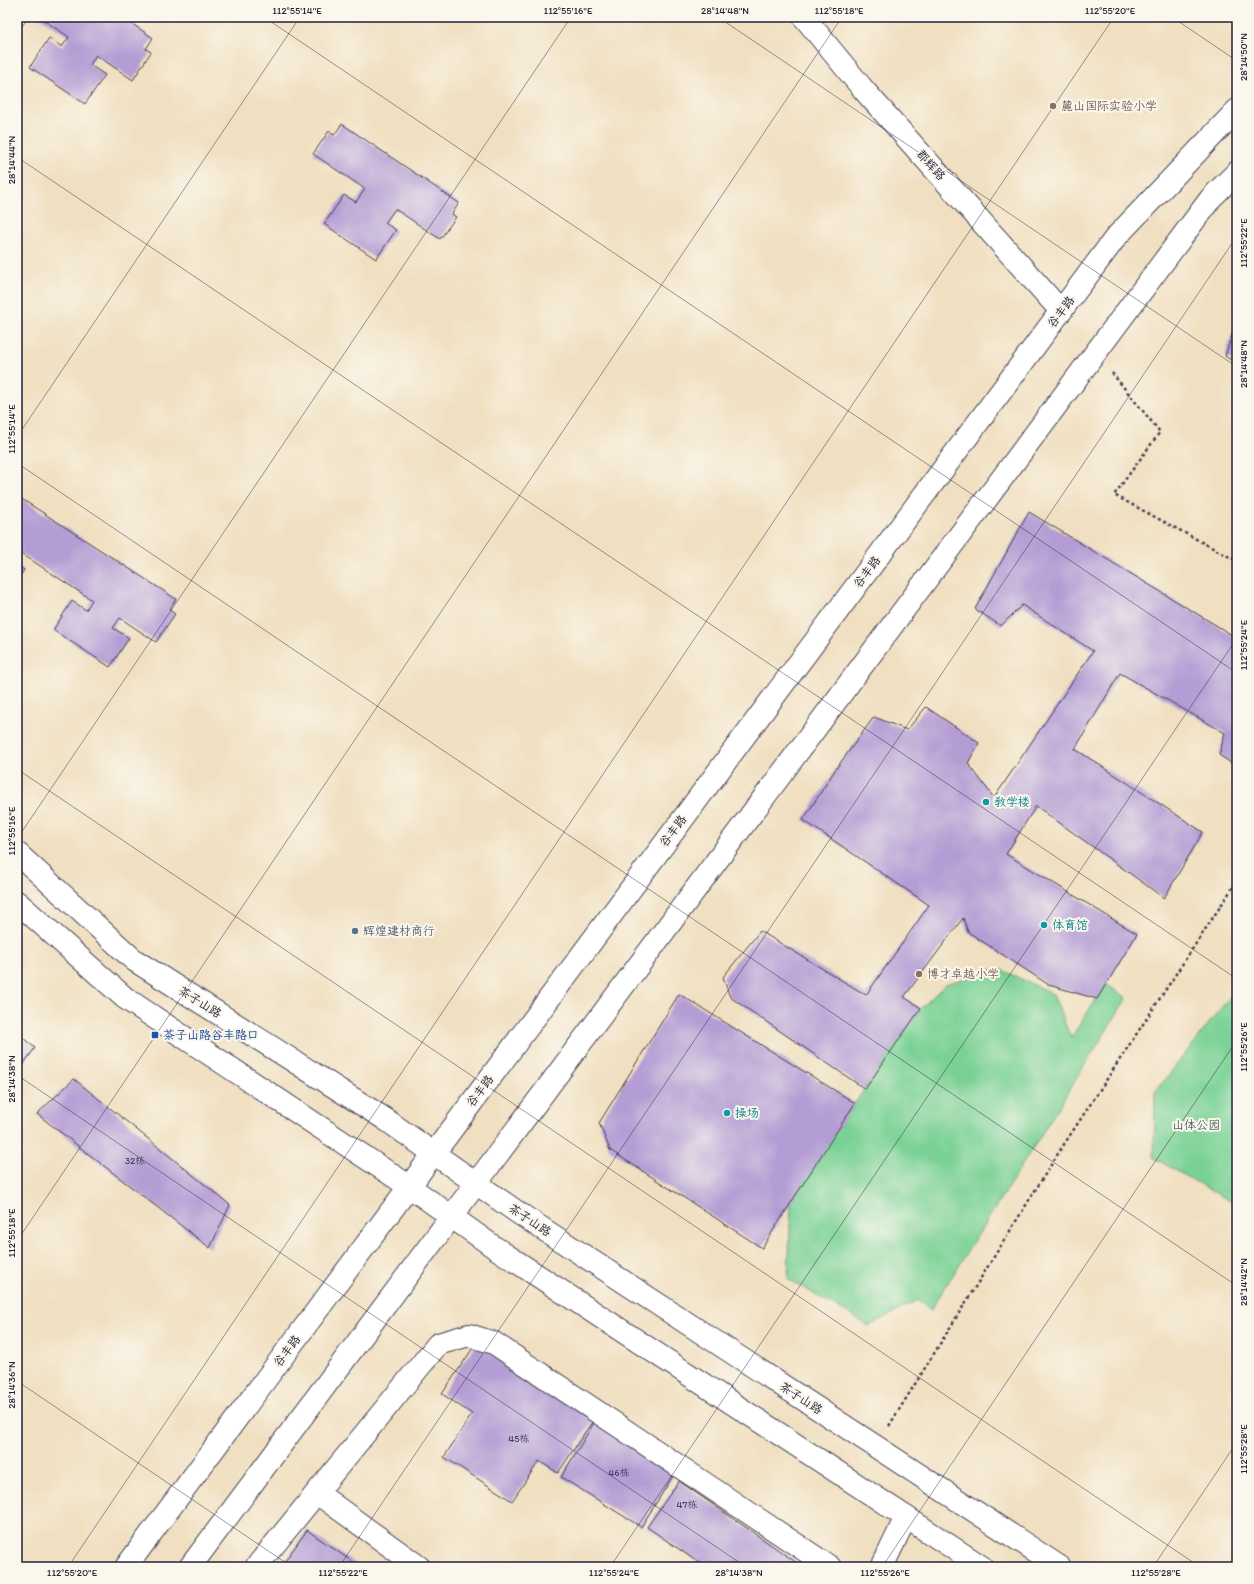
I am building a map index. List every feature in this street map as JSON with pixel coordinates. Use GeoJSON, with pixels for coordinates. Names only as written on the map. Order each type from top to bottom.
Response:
{"type":"FeatureCollection","features":[{"type":"Feature","properties":{"kind":"street","name":"郡辉路"},"geometry":{"type":"LineString","coordinates":[[804,17],[863,89],[1061,311]]}},
{"type":"Feature","properties":{"kind":"street","name":"谷丰路"},"geometry":{"type":"LineString","coordinates":[[126,1567],[1116,237],[1237,110]]}},
{"type":"Feature","properties":{"kind":"street"},"geometry":{"type":"LineString","coordinates":[[190,1567],[450,1216],[1211,198],[1237,172]]}},
{"type":"Feature","properties":{"kind":"street","name":"茶子山路"},"geometry":{"type":"LineString","coordinates":[[17,853],[134,960],[385,1119],[517,1212],[1060,1567]]}},
{"type":"Feature","properties":{"kind":"street"},"geometry":{"type":"LineString","coordinates":[[17,902],[125,998],[410,1187],[494,1247],[982,1567]]}},
{"type":"Feature","properties":{"kind":"street"},"geometry":{"type":"LineString","coordinates":[[256,1567],[438,1344],[470,1335],[494,1343],[830,1567]]}},
{"type":"Feature","properties":{"kind":"street"},"geometry":{"type":"LineString","coordinates":[[317,1493],[419,1567]]}},
{"type":"Feature","properties":{"kind":"street"},"geometry":{"type":"LineString","coordinates":[[882,1567],[906,1517]]}},
{"type":"Feature","properties":{"kind":"path"},"geometry":{"type":"LineString","coordinates":[[1096,352],[1160,432],[1114,495],[1237,561]]}},
{"type":"Feature","properties":{"kind":"path"},"geometry":{"type":"LineString","coordinates":[[876,1447],[1059,1152],[1237,881]]}},
{"type":"Feature","properties":{"kind":"green space"},"geometry":{"type":"Polygon","coordinates":[[[998,968],[1053,994],[1071,1038],[1106,984],[1127,998],[931,1310],[918,1300],[869,1326],[788,1279],[791,1200],[855,1103],[921,1008],[946,984],[998,968]]]}},
{"type":"Feature","properties":{"kind":"green space","name":"山体公园"},"geometry":{"type":"Polygon","coordinates":[[[1237,988],[1237,1205],[1154,1158],[1155,1092],[1237,988]]]}},
{"type":"Feature","properties":{"kind":"building"},"geometry":{"type":"Polygon","coordinates":[[[39,17],[122,17],[153,38],[146,49],[151,52],[133,80],[96,55],[90,65],[105,75],[85,104],[30,67],[49,38],[62,47],[69,37],[39,17]]]}},
{"type":"Feature","properties":{"kind":"building"},"geometry":{"type":"Polygon","coordinates":[[[342,124],[459,203],[452,214],[456,217],[440,239],[395,209],[385,223],[396,230],[376,259],[324,224],[344,195],[356,202],[365,189],[313,154],[329,131],[334,135],[342,124]]]}},
{"type":"Feature","properties":{"kind":"building"},"geometry":{"type":"Polygon","coordinates":[[[1237,320],[1237,364],[1225,356],[1237,320]]]}},
{"type":"Feature","properties":{"kind":"building"},"geometry":{"type":"Polygon","coordinates":[[[17,496],[176,599],[169,610],[175,614],[156,642],[120,618],[113,628],[129,638],[110,667],[53,630],[72,601],[86,610],[92,600],[19,552],[17,554],[17,496]]]}},
{"type":"Feature","properties":{"kind":"building","name":"教学楼"},"geometry":{"type":"Polygon","coordinates":[[[1029,512],[1237,638],[1237,767],[1219,755],[1225,733],[1120,673],[1075,749],[1203,832],[1164,898],[1036,806],[1006,854],[1137,934],[1097,999],[1049,985],[968,932],[963,918],[904,997],[921,1008],[865,1089],[730,997],[723,977],[760,931],[866,995],[929,905],[803,820],[835,770],[874,717],[907,730],[926,707],[979,743],[968,763],[994,798],[1093,651],[1022,605],[1001,626],[975,609],[1029,512]]]}},
{"type":"Feature","properties":{"kind":"building"},"geometry":{"type":"Polygon","coordinates":[[[17,565],[24,570],[17,581],[17,565]]]}},
{"type":"Feature","properties":{"kind":"building","name":"操场"},"geometry":{"type":"Polygon","coordinates":[[[679,994],[855,1103],[762,1248],[610,1150],[599,1123],[679,994]]]}},
{"type":"Feature","properties":{"kind":"building"},"geometry":{"type":"Polygon","coordinates":[[[17,1033],[35,1048],[17,1073],[17,1033]]]}},
{"type":"Feature","properties":{"kind":"building"},"geometry":{"type":"Polygon","coordinates":[[[74,1079],[230,1205],[210,1248],[37,1114],[74,1079]]]}},
{"type":"Feature","properties":{"kind":"building"},"geometry":{"type":"Polygon","coordinates":[[[477,1342],[594,1419],[558,1473],[539,1461],[512,1501],[444,1457],[472,1414],[442,1394],[477,1342]]]}},
{"type":"Feature","properties":{"kind":"building"},"geometry":{"type":"Polygon","coordinates":[[[597,1418],[678,1468],[641,1527],[561,1477],[597,1418]]]}},
{"type":"Feature","properties":{"kind":"building"},"geometry":{"type":"Polygon","coordinates":[[[679,1481],[803,1567],[705,1567],[647,1527],[679,1481]]]}},
{"type":"Feature","properties":{"kind":"building"},"geometry":{"type":"Polygon","coordinates":[[[307,1530],[360,1567],[281,1567],[307,1530]]]}},
{"type":"Feature","properties":{"kind":"place","name":"麓山国际实验小学"},"geometry":{"type":"Point","coordinates":[1053,106]}},
{"type":"Feature","properties":{"kind":"place","name":"教学楼"},"geometry":{"type":"Point","coordinates":[986,802]}},
{"type":"Feature","properties":{"kind":"place","name":"体育馆"},"geometry":{"type":"Point","coordinates":[1044,925]}},
{"type":"Feature","properties":{"kind":"place","name":"辉煌建材商行"},"geometry":{"type":"Point","coordinates":[355,931]}},
{"type":"Feature","properties":{"kind":"place","name":"博才卓越小学"},"geometry":{"type":"Point","coordinates":[919,974]}},
{"type":"Feature","properties":{"kind":"place","name":"茶子山路谷丰路口"},"geometry":{"type":"Point","coordinates":[155,1035]}},
{"type":"Feature","properties":{"kind":"place","name":"操场"},"geometry":{"type":"Point","coordinates":[727,1113]}}]}
